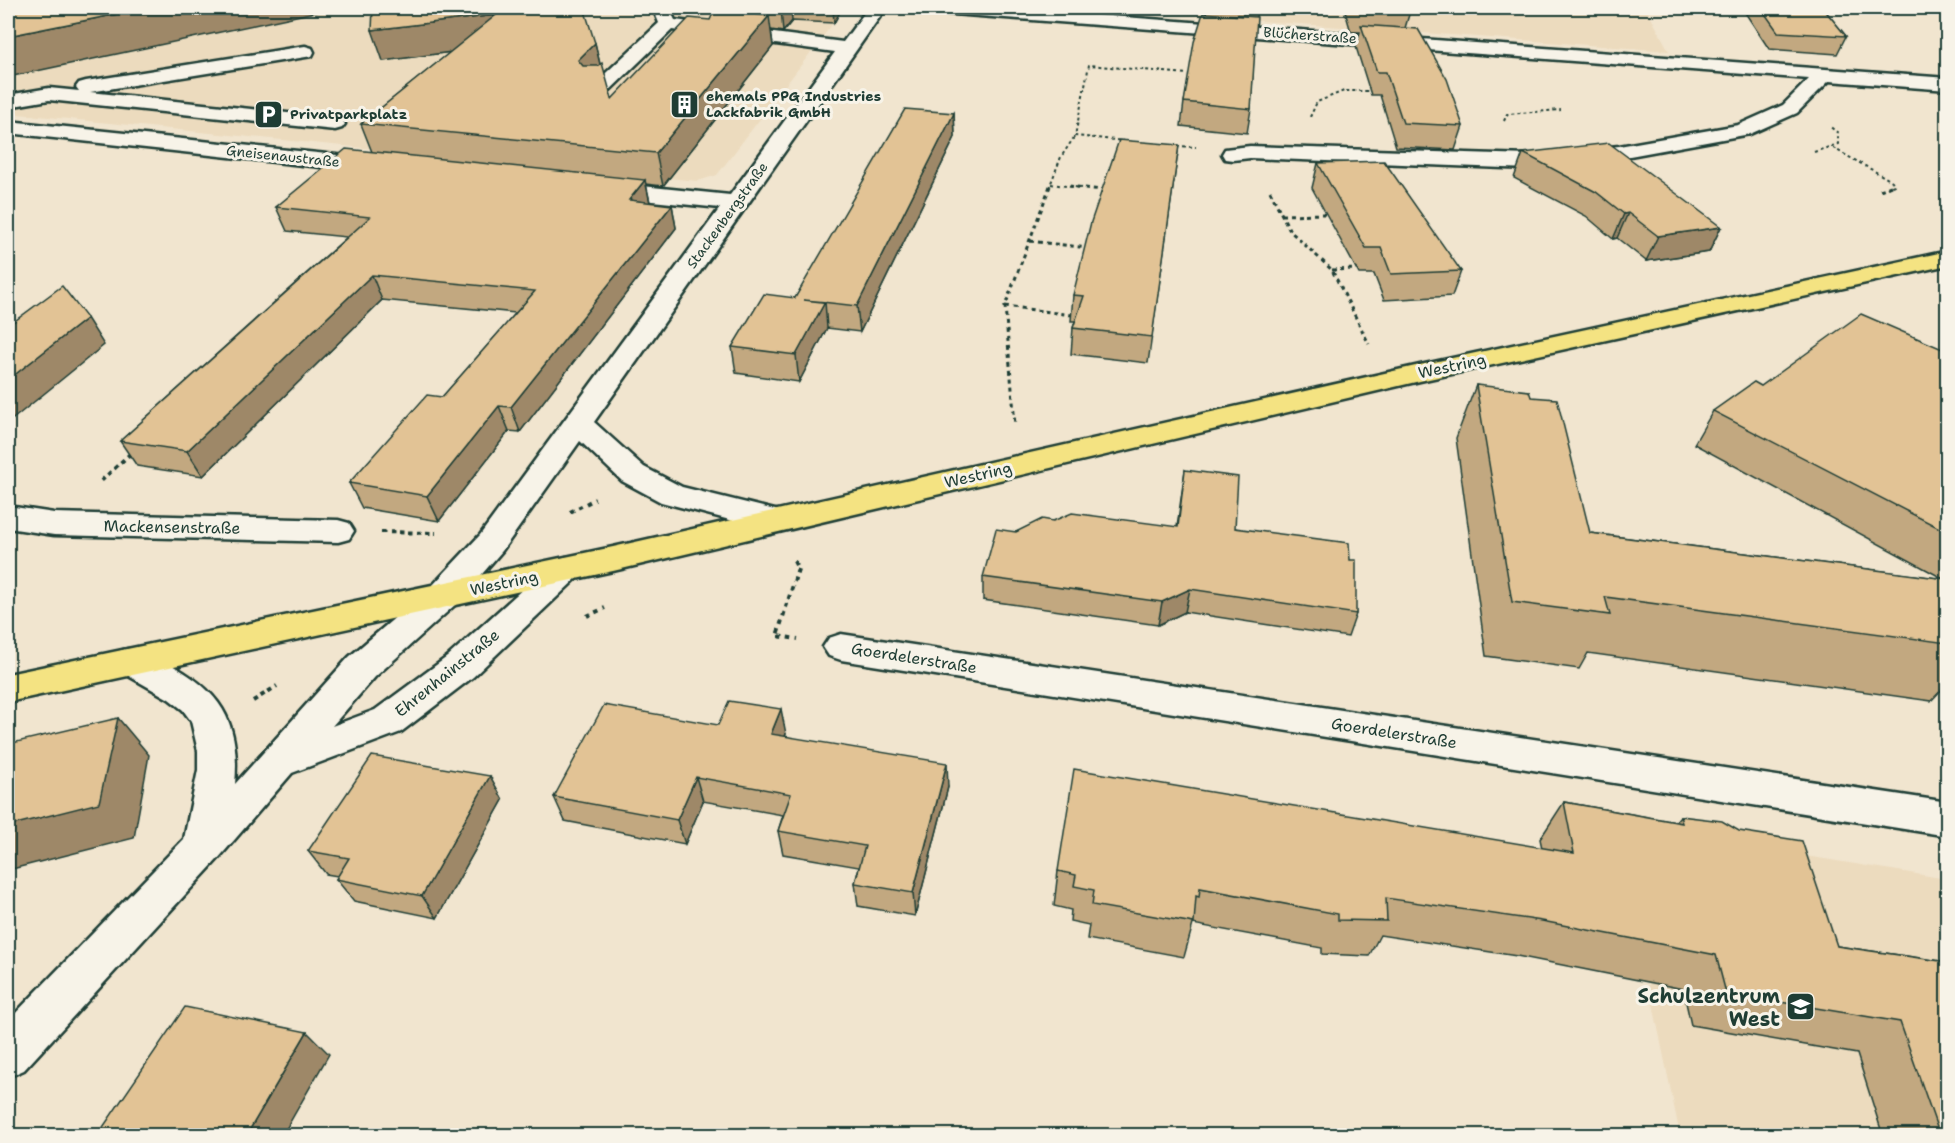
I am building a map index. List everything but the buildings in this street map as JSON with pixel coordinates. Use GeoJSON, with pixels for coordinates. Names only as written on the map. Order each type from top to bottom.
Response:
{"type":"FeatureCollection","features":[{"type":"Feature","properties":{"kind":"main road","name":"Westring"},"geometry":{"type":"LineString","coordinates":[[8,688],[567,569],[1420,373],[1947,258]]}},
{"type":"Feature","properties":{"kind":"street","name":"Stackenbergstraße"},"geometry":{"type":"LineString","coordinates":[[444,595],[491,543],[877,8]]}},
{"type":"Feature","properties":{"kind":"street","name":"Blücherstraße"},"geometry":{"type":"LineString","coordinates":[[939,8],[1947,84]]}},
{"type":"Feature","properties":{"kind":"street"},"geometry":{"type":"LineString","coordinates":[[598,91],[665,16],[846,48]]}},
{"type":"Feature","properties":{"kind":"street"},"geometry":{"type":"LineString","coordinates":[[8,101],[138,77],[305,52]]}},
{"type":"Feature","properties":{"kind":"street"},"geometry":{"type":"LineString","coordinates":[[1242,153],[1529,162],[1677,143],[1743,130],[1790,109],[1824,75]]}},
{"type":"Feature","properties":{"kind":"street"},"geometry":{"type":"LineString","coordinates":[[49,94],[335,124]]}},
{"type":"Feature","properties":{"kind":"street","name":"Gneisenaustraße"},"geometry":{"type":"LineString","coordinates":[[8,127],[401,169]]}},
{"type":"Feature","properties":{"kind":"street"},"geometry":{"type":"LineString","coordinates":[[587,188],[737,203]]}},
{"type":"Feature","properties":{"kind":"street"},"geometry":{"type":"LineString","coordinates":[[577,422],[633,474],[672,495],[777,521]]}},
{"type":"Feature","properties":{"kind":"street","name":"Mackensenstraße"},"geometry":{"type":"LineString","coordinates":[[8,517],[54,524],[338,531]]}},
{"type":"Feature","properties":{"kind":"street","name":"Ehrenhainstraße"},"geometry":{"type":"LineString","coordinates":[[276,763],[388,721],[460,667],[567,569]]}},
{"type":"Feature","properties":{"kind":"street","name":"Ehrenhainstraße"},"geometry":{"type":"LineString","coordinates":[[8,1054],[203,847],[362,667],[444,595]]}},
{"type":"Feature","properties":{"kind":"street","name":"Goerdelerstraße"},"geometry":{"type":"LineString","coordinates":[[841,647],[1947,819]]}},
{"type":"Feature","properties":{"kind":"street"},"geometry":{"type":"LineString","coordinates":[[133,661],[174,684],[197,702],[212,727],[218,747],[203,847]]}},
{"type":"Feature","properties":{"kind":"path"},"geometry":{"type":"LineString","coordinates":[[1019,465],[1005,306],[1061,157],[1075,136],[1089,65],[1187,74]]}},
{"type":"Feature","properties":{"kind":"path"},"geometry":{"type":"LineString","coordinates":[[1308,156],[1307,122],[1317,102],[1344,91],[1370,91]]}},
{"type":"Feature","properties":{"kind":"path"},"geometry":{"type":"LineString","coordinates":[[1075,136],[1133,142]]}},
{"type":"Feature","properties":{"kind":"path"},"geometry":{"type":"LineString","coordinates":[[1814,152],[1833,148],[1838,144]]}},
{"type":"Feature","properties":{"kind":"path"},"geometry":{"type":"LineString","coordinates":[[1168,145],[1242,153],[1290,231],[1332,270],[1364,335]]}},
{"type":"Feature","properties":{"kind":"path"},"geometry":{"type":"LineString","coordinates":[[1833,148],[1892,181],[1894,185],[1880,190]]}},
{"type":"Feature","properties":{"kind":"path"},"geometry":{"type":"LineString","coordinates":[[1051,184],[1102,190]]}},
{"type":"Feature","properties":{"kind":"path"},"geometry":{"type":"LineString","coordinates":[[1281,214],[1325,214]]}},
{"type":"Feature","properties":{"kind":"path"},"geometry":{"type":"LineString","coordinates":[[1030,241],[1088,248]]}},
{"type":"Feature","properties":{"kind":"path"},"geometry":{"type":"LineString","coordinates":[[1332,270],[1357,269]]}},
{"type":"Feature","properties":{"kind":"path"},"geometry":{"type":"LineString","coordinates":[[1005,306],[1072,315]]}},
{"type":"Feature","properties":{"kind":"path"},"geometry":{"type":"LineString","coordinates":[[117,466],[138,447]]}},
{"type":"Feature","properties":{"kind":"path"},"geometry":{"type":"LineString","coordinates":[[777,521],[798,569],[777,636],[841,647]]}},
{"type":"Feature","properties":{"kind":"shaded area"},"geometry":{"type":"Polygon","coordinates":[[[8,8],[842,8],[834,22],[717,175],[698,181],[8,113],[8,8]]]}},
{"type":"Feature","properties":{"kind":"shaded area"},"geometry":{"type":"Polygon","coordinates":[[[1083,8],[1646,8],[1669,51],[1083,8]]]}},
{"type":"Feature","properties":{"kind":"shaded area","name":"Schulzentrum West"},"geometry":{"type":"Polygon","coordinates":[[[1616,825],[1947,879],[1947,1135],[1680,1135],[1616,825]]]}},
{"type":"Feature","properties":{"kind":"place","name":"ehemals PPG Industries Lackfabrik GmbH"},"geometry":{"type":"Point","coordinates":[685,104]}},
{"type":"Feature","properties":{"kind":"place","name":"Privatparkplatz"},"geometry":{"type":"Point","coordinates":[269,114]}},
{"type":"Feature","properties":{"kind":"place","name":"Schulzentrum West"},"geometry":{"type":"Point","coordinates":[1801,1007]}}]}
